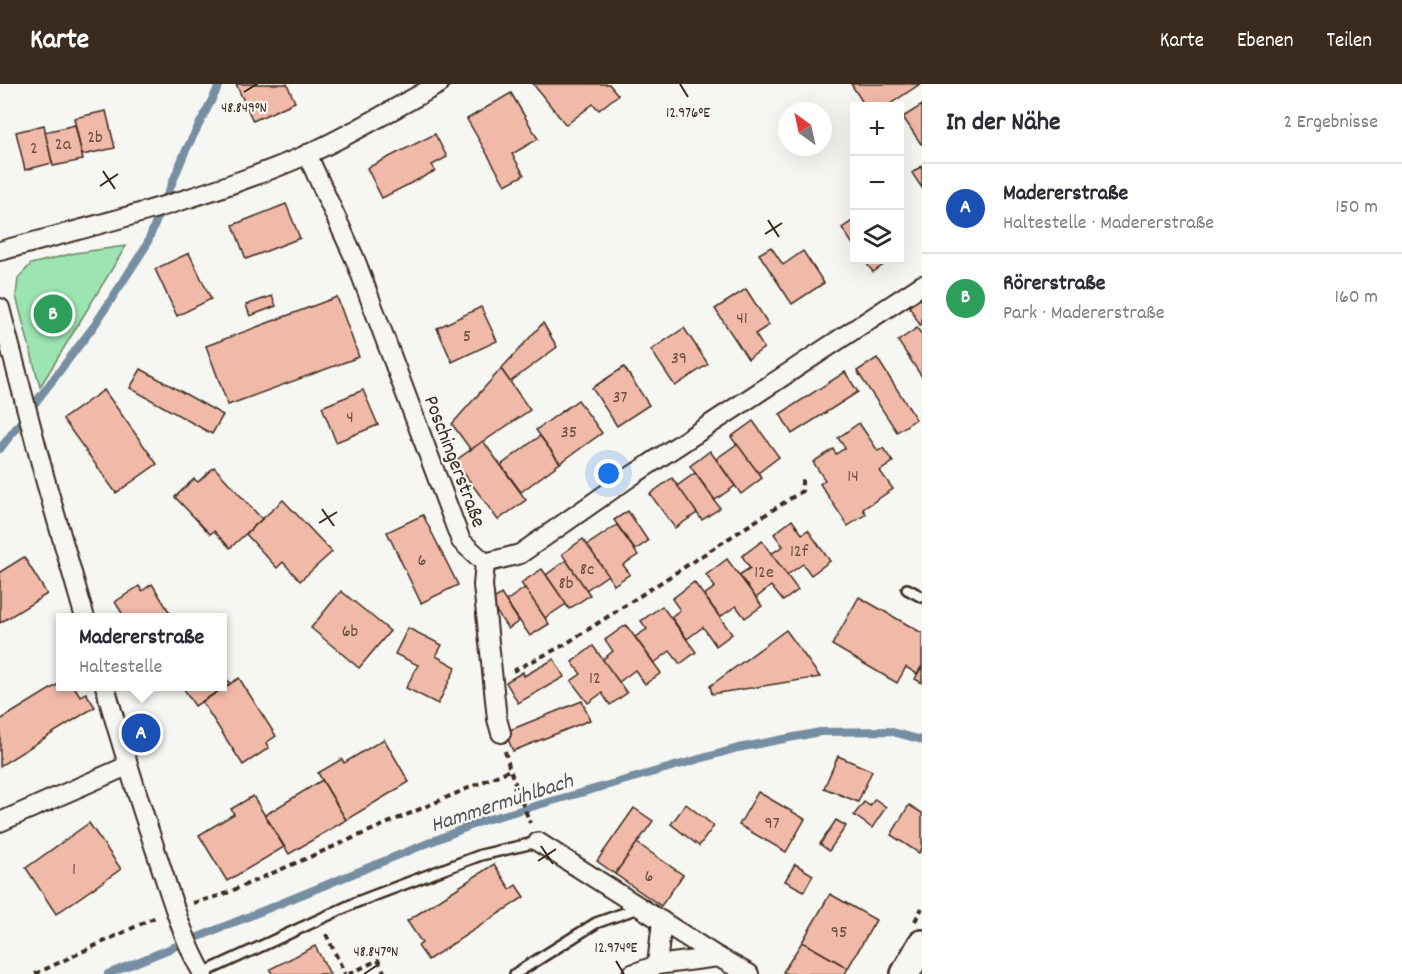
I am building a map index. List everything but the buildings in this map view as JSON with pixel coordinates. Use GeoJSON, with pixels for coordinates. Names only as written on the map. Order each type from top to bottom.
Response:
{"type":"FeatureCollection","features":[{"type":"Feature","properties":{"kind":"main road"},"geometry":{"type":"LineString","coordinates":[[905,974],[922,944]]}},
{"type":"Feature","properties":{"kind":"street"},"geometry":{"type":"LineString","coordinates":[[0,251],[144,213],[217,190],[307,154],[439,84]]}},
{"type":"Feature","properties":{"kind":"street","name":"Poschingerstraße"},"geometry":{"type":"LineString","coordinates":[[307,154],[355,259],[461,541],[485,563]]}},
{"type":"Feature","properties":{"kind":"street"},"geometry":{"type":"LineString","coordinates":[[501,733],[497,719],[483,585],[485,563],[520,554],[633,475],[922,285]]}},
{"type":"Feature","properties":{"kind":"street"},"geometry":{"type":"LineString","coordinates":[[0,308],[84,613]]}},
{"type":"Feature","properties":{"kind":"street"},"geometry":{"type":"LineString","coordinates":[[106,691],[127,766],[177,912],[200,969]]}},
{"type":"Feature","properties":{"kind":"street"},"geometry":{"type":"LineString","coordinates":[[0,822],[127,766]]}},
{"type":"Feature","properties":{"kind":"street"},"geometry":{"type":"LineString","coordinates":[[536,837],[662,921],[749,974]]}},
{"type":"Feature","properties":{"kind":"street"},"geometry":{"type":"LineString","coordinates":[[657,965],[662,921]]}},
{"type":"Feature","properties":{"kind":"street"},"geometry":{"type":"LineString","coordinates":[[632,974],[657,965],[718,957]]}},
{"type":"Feature","properties":{"kind":"lane"},"geometry":{"type":"LineString","coordinates":[[907,590],[922,597]]}},
{"type":"Feature","properties":{"kind":"lane"},"geometry":{"type":"LineString","coordinates":[[200,969],[357,902],[481,855],[536,837]]}},
{"type":"Feature","properties":{"kind":"lane"},"geometry":{"type":"LineString","coordinates":[[515,974],[596,923],[641,907]]}},
{"type":"Feature","properties":{"kind":"path"},"geometry":{"type":"LineString","coordinates":[[494,680],[564,645],[802,491],[802,478]]}},
{"type":"Feature","properties":{"kind":"path"},"geometry":{"type":"LineString","coordinates":[[35,974],[510,770],[536,837]]}},
{"type":"Feature","properties":{"kind":"path"},"geometry":{"type":"LineString","coordinates":[[319,920],[345,974]]}},
{"type":"Feature","properties":{"kind":"path"},"geometry":{"type":"LineString","coordinates":[[350,974],[378,960],[385,974]]}},
{"type":"Feature","properties":{"kind":"green space"},"geometry":{"type":"Polygon","coordinates":[[[126,246],[40,387],[16,296],[18,278],[31,264],[75,253],[126,246]]]}},
{"type":"Feature","properties":{"kind":"waterway"},"geometry":{"type":"LineString","coordinates":[[0,449],[94,326],[146,246],[185,152],[220,84]]}},
{"type":"Feature","properties":{"kind":"waterway","name":"Hammermühlbach"},"geometry":{"type":"LineString","coordinates":[[108,974],[482,821],[738,748],[820,732],[889,731],[922,740]]}},
{"type":"Feature","properties":{"kind":"place","name":"Rörerstraße"},"geometry":{"type":"Point","coordinates":[53,314]}},
{"type":"Feature","properties":{"kind":"place","name":"Madererstraße"},"geometry":{"type":"Point","coordinates":[141,733]}}]}
